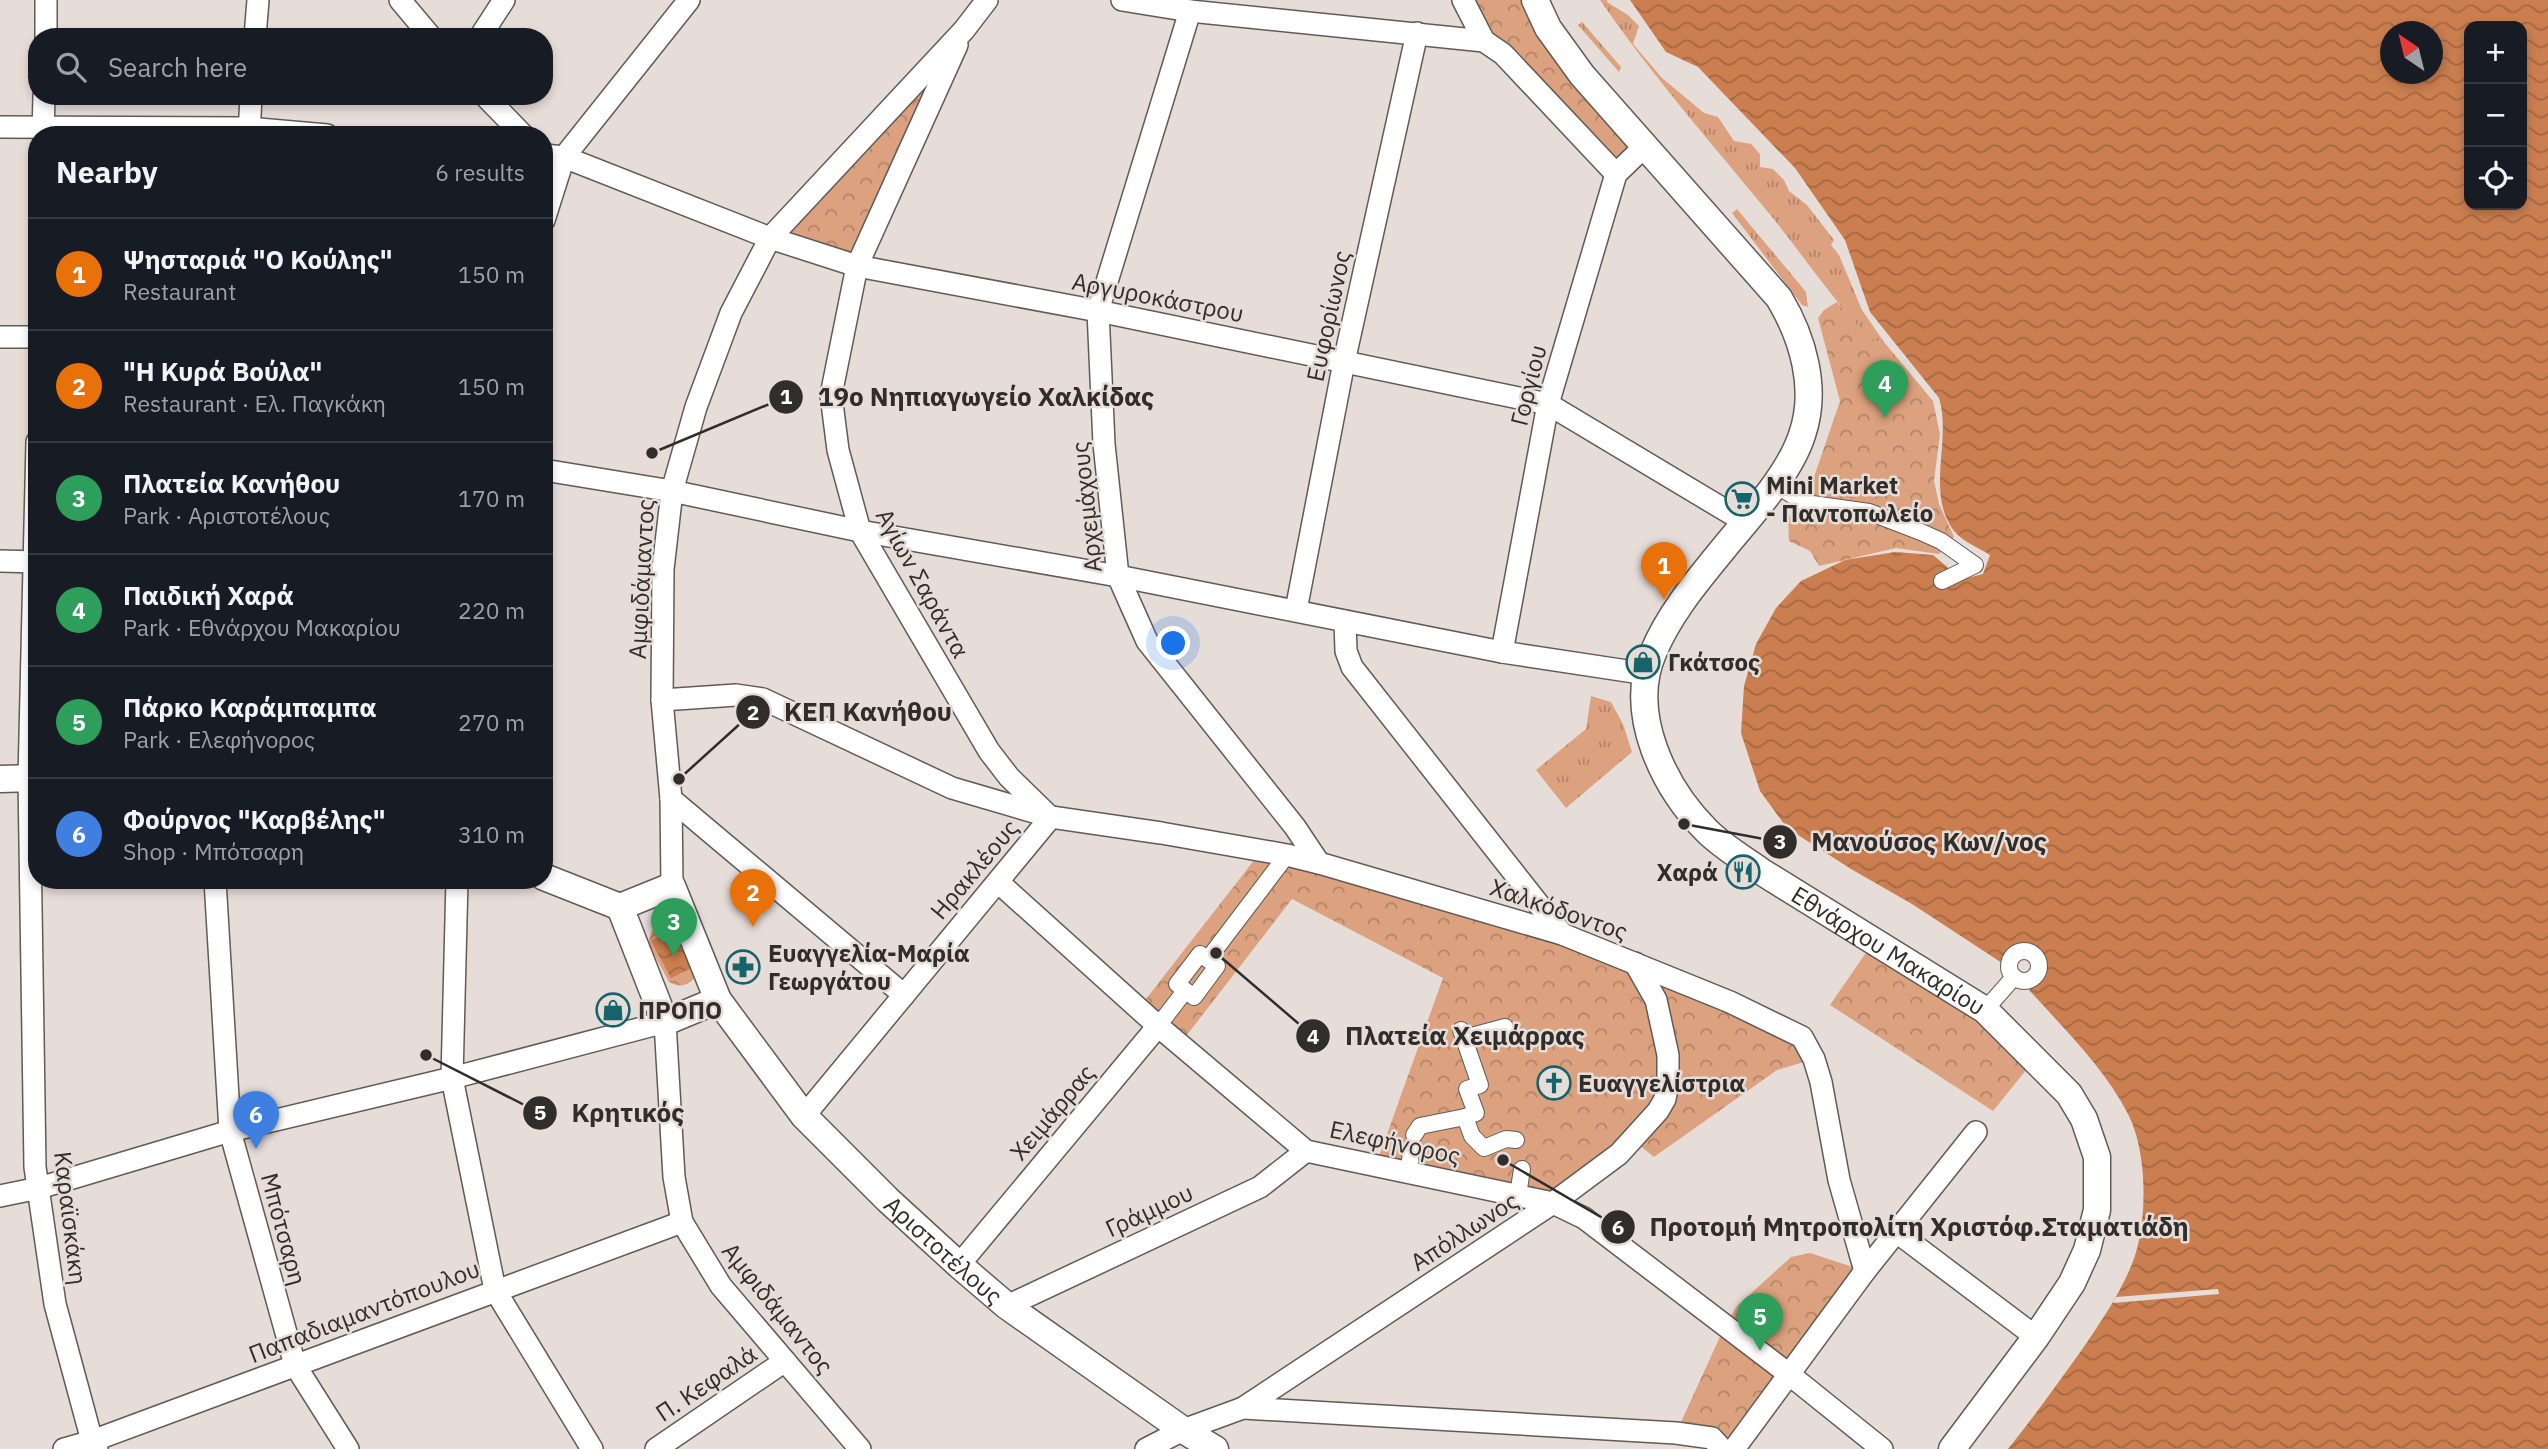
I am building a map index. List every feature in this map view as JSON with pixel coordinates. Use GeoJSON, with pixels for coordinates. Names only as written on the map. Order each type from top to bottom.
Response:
{"type":"FeatureCollection","features":[{"type":"Feature","properties":{"kind":"street"},"geometry":{"type":"LineString","coordinates":[[46,0],[46,28]]}},
{"type":"Feature","properties":{"kind":"street"},"geometry":{"type":"LineString","coordinates":[[256,28],[258,0]]}},
{"type":"Feature","properties":{"kind":"street"},"geometry":{"type":"LineString","coordinates":[[400,0],[423,28]]}},
{"type":"Feature","properties":{"kind":"street"},"geometry":{"type":"LineString","coordinates":[[486,28],[503,0]]}},
{"type":"Feature","properties":{"kind":"street"},"geometry":{"type":"LineString","coordinates":[[554,156],[689,0]]}},
{"type":"Feature","properties":{"kind":"street","name":"Αμφιδάμαντος"},"geometry":{"type":"LineString","coordinates":[[672,886],[671,799],[662,700],[663,569],[672,491],[696,407],[731,313],[770,238],[964,30],[986,0]]}},
{"type":"Feature","properties":{"kind":"street"},"geometry":{"type":"LineString","coordinates":[[1122,0],[1190,11],[1484,41],[1503,54],[1616,174]]}},
{"type":"Feature","properties":{"kind":"street"},"geometry":{"type":"LineString","coordinates":[[1464,0],[1484,41]]}},
{"type":"Feature","properties":{"kind":"street"},"geometry":{"type":"LineString","coordinates":[[1535,0],[1548,28],[1582,75],[1644,147]]}},
{"type":"Feature","properties":{"kind":"street","name":"Αρχεμάχους"},"geometry":{"type":"LineString","coordinates":[[1190,11],[1098,311],[1104,444],[1118,576],[1147,641],[1295,827],[1319,863]]}},
{"type":"Feature","properties":{"kind":"street","name":"Αγίων Σαράντα"},"geometry":{"type":"LineString","coordinates":[[964,30],[857,266],[831,395],[838,450],[860,531],[989,751],[1009,777],[1051,817]]}},
{"type":"Feature","properties":{"kind":"street","name":"Ευφορίωνος"},"geometry":{"type":"LineString","coordinates":[[1296,610],[1344,362],[1417,33]]}},
{"type":"Feature","properties":{"kind":"street"},"geometry":{"type":"LineString","coordinates":[[43,126],[44,105]]}},
{"type":"Feature","properties":{"kind":"street"},"geometry":{"type":"LineString","coordinates":[[249,126],[250,105]]}},
{"type":"Feature","properties":{"kind":"street"},"geometry":{"type":"LineString","coordinates":[[494,105],[514,126]]}},
{"type":"Feature","properties":{"kind":"street"},"geometry":{"type":"LineString","coordinates":[[0,127],[28,130]]}},
{"type":"Feature","properties":{"kind":"street","name":"Γοργίου"},"geometry":{"type":"LineString","coordinates":[[1502,652],[1548,404],[1616,174],[1644,147]]}},
{"type":"Feature","properties":{"kind":"street","name":"Εθνάρχου Μακαρίου"},"geometry":{"type":"LineString","coordinates":[[1644,147],[1764,280],[1791,318],[1800,340],[1808,381],[1803,434],[1792,457],[1670,620],[1652,655],[1645,701],[1647,720],[1659,760],[1681,799],[1709,832],[1762,872],[1985,1010],[2068,1094],[2084,1119],[2097,1157],[2097,1210],[2087,1250],[2072,1283],[2036,1337],[1952,1449]]}},
{"type":"Feature","properties":{"kind":"street","name":"Αργυροκάστρου"},"geometry":{"type":"LineString","coordinates":[[554,156],[770,238],[857,266],[1098,311],[1548,404],[1745,522]]}},
{"type":"Feature","properties":{"kind":"street"},"geometry":{"type":"LineString","coordinates":[[0,337],[28,337]]}},
{"type":"Feature","properties":{"kind":"street"},"geometry":{"type":"LineString","coordinates":[[553,471],[672,491],[860,531],[1118,576],[1502,652],[1647,674]]}},
{"type":"Feature","properties":{"kind":"street"},"geometry":{"type":"LineString","coordinates":[[1774,484],[1805,503],[1869,512],[1921,532],[1941,541],[1975,565],[1942,581]]}},
{"type":"Feature","properties":{"kind":"street"},"geometry":{"type":"LineString","coordinates":[[0,561],[28,562]]}},
{"type":"Feature","properties":{"kind":"street"},"geometry":{"type":"LineString","coordinates":[[1345,621],[1346,651],[1352,667],[1562,934]]}},
{"type":"Feature","properties":{"kind":"street","name":"Χαλκόδοντος"},"geometry":{"type":"LineString","coordinates":[[662,700],[736,695],[763,699],[952,788],[1051,817],[1161,833],[1319,863],[1562,934],[1730,1002],[1802,1037],[1814,1059],[1821,1082],[1839,1180],[1865,1271]]}},
{"type":"Feature","properties":{"kind":"street"},"geometry":{"type":"LineString","coordinates":[[0,779],[28,778]]}},
{"type":"Feature","properties":{"kind":"street"},"geometry":{"type":"LineString","coordinates":[[671,799],[904,995]]}},
{"type":"Feature","properties":{"kind":"street","name":"Ηρακλέους"},"geometry":{"type":"LineString","coordinates":[[804,1116],[1051,817]]}},
{"type":"Feature","properties":{"kind":"street","name":"Χειμάρρας"},"geometry":{"type":"LineString","coordinates":[[959,1265],[1158,1026],[1185,991],[1177,984],[1200,954],[1208,959],[1287,855]]}},
{"type":"Feature","properties":{"kind":"street"},"geometry":{"type":"LineString","coordinates":[[553,881],[620,908],[672,886]]}},
{"type":"Feature","properties":{"kind":"street","name":"Ελεφήνορος"},"geometry":{"type":"LineString","coordinates":[[998,882],[1158,1026],[1306,1151],[1553,1203],[1584,1218],[1790,1375],[1882,1449]]}},
{"type":"Feature","properties":{"kind":"street","name":"Αριστοτέλους"},"geometry":{"type":"LineString","coordinates":[[672,886],[718,1000],[804,1116],[888,1200],[1007,1306],[1183,1430],[1215,1449]]}},
{"type":"Feature","properties":{"kind":"street","name":"Καραϊσκάκη"},"geometry":{"type":"LineString","coordinates":[[34,889],[35,1153],[55,1304],[94,1445]]}},
{"type":"Feature","properties":{"kind":"street","name":"Μπότσαρη"},"geometry":{"type":"LineString","coordinates":[[216,889],[230,1131],[295,1365],[348,1449]]}},
{"type":"Feature","properties":{"kind":"street"},"geometry":{"type":"LineString","coordinates":[[457,889],[452,1078],[495,1290],[593,1449]]}},
{"type":"Feature","properties":{"kind":"street"},"geometry":{"type":"LineString","coordinates":[[620,908],[665,1022]]}},
{"type":"Feature","properties":{"kind":"street","name":"Απόλλωνος"},"geometry":{"type":"LineString","coordinates":[[1146,1449],[1183,1430],[1243,1408],[1553,1203],[1619,1154],[1650,1122],[1665,1098],[1668,1083],[1664,1029],[1656,1000],[1635,963]]}},
{"type":"Feature","properties":{"kind":"street"},"geometry":{"type":"LineString","coordinates":[[1985,1010],[2014,977]]}},
{"type":"Feature","properties":{"kind":"street"},"geometry":{"type":"LineString","coordinates":[[0,1196],[39,1188],[230,1131],[452,1078],[665,1022],[718,1000]]}},
{"type":"Feature","properties":{"kind":"street","name":"Αμφιδάμαντος"},"geometry":{"type":"LineString","coordinates":[[665,1022],[674,1177],[682,1222],[721,1286],[860,1449]]}},
{"type":"Feature","properties":{"kind":"street"},"geometry":{"type":"LineString","coordinates":[[1409,1172],[1413,1142],[1420,1126],[1476,1113],[1467,1089],[1480,1085],[1463,1034],[1505,1027]]}},
{"type":"Feature","properties":{"kind":"street"},"geometry":{"type":"LineString","coordinates":[[1465,1117],[1472,1136],[1485,1148],[1506,1139],[1516,1140]]}},
{"type":"Feature","properties":{"kind":"street"},"geometry":{"type":"LineString","coordinates":[[1734,1449],[1865,1271],[1976,1132]]}},
{"type":"Feature","properties":{"kind":"street","name":"Γράμμου"},"geometry":{"type":"LineString","coordinates":[[1007,1306],[1260,1187],[1306,1151]]}},
{"type":"Feature","properties":{"kind":"street"},"geometry":{"type":"LineString","coordinates":[[1518,1195],[1522,1169]]}},
{"type":"Feature","properties":{"kind":"street","name":"Παπαδιαμαντόπουλου"},"geometry":{"type":"LineString","coordinates":[[64,1449],[94,1445],[295,1365],[682,1222]]}},
{"type":"Feature","properties":{"kind":"street"},"geometry":{"type":"LineString","coordinates":[[1898,1233],[2036,1337]]}},
{"type":"Feature","properties":{"kind":"street","name":"Π. Κεφαλά"},"geometry":{"type":"LineString","coordinates":[[656,1449],[785,1361]]}},
{"type":"Feature","properties":{"kind":"street"},"geometry":{"type":"LineString","coordinates":[[1243,1408],[1676,1433],[1712,1438],[1722,1449]]}},
{"type":"Feature","properties":{"kind":"green space"},"geometry":{"type":"Polygon","coordinates":[[[1463,0],[1535,0],[1644,147],[1616,174],[1503,54],[1463,0]]]}},
{"type":"Feature","properties":{"kind":"green space"},"geometry":{"type":"Polygon","coordinates":[[[1600,0],[1607,0],[1639,26],[1633,44],[1662,78],[1704,113],[1718,117],[1734,141],[1751,144],[1760,154],[1760,167],[1773,169],[1784,180],[1789,191],[1807,205],[1834,240],[1831,245],[1839,255],[1862,310],[1884,342],[1872,341],[1845,311],[1662,83],[1600,0]]]}},
{"type":"Feature","properties":{"kind":"green space"},"geometry":{"type":"Polygon","coordinates":[[[1582,22],[1621,67],[1619,72],[1578,25],[1582,22]]]}},
{"type":"Feature","properties":{"kind":"green space"},"geometry":{"type":"Polygon","coordinates":[[[964,30],[857,266],[770,238],[964,30]]]}},
{"type":"Feature","properties":{"kind":"green space"},"geometry":{"type":"Polygon","coordinates":[[[1737,209],[1806,292],[1808,307],[1802,305],[1732,213],[1737,209]]]}},
{"type":"Feature","properties":{"kind":"green space"},"geometry":{"type":"Polygon","coordinates":[[[1837,302],[1872,341],[1884,342],[1933,401],[1940,434],[1934,481],[1939,504],[1954,537],[1939,554],[1896,548],[1819,566],[1810,551],[1789,541],[1788,518],[1813,480],[1840,401],[1818,318],[1824,310],[1837,302]]]}},
{"type":"Feature","properties":{"kind":"green space"},"geometry":{"type":"Polygon","coordinates":[[[1591,696],[1611,702],[1623,724],[1632,752],[1566,808],[1536,770],[1586,729],[1591,696]]]}},
{"type":"Feature","properties":{"kind":"green space"},"geometry":{"type":"Polygon","coordinates":[[[1262,850],[1471,907],[1802,1037],[1814,1059],[1777,1070],[1654,1157],[1633,1140],[1553,1203],[1376,1165],[1443,978],[1292,899],[1180,1044],[1139,1008],[1262,850]]]}},
{"type":"Feature","properties":{"kind":"green space"},"geometry":{"type":"Polygon","coordinates":[[[661,924],[675,925],[698,973],[685,985],[669,982],[649,945],[654,929],[661,924]]]}},
{"type":"Feature","properties":{"kind":"green space"},"geometry":{"type":"Polygon","coordinates":[[[1874,941],[2035,1059],[1993,1111],[1830,1005],[1874,941]]]}},
{"type":"Feature","properties":{"kind":"green space"},"geometry":{"type":"Polygon","coordinates":[[[1810,1253],[1865,1271],[1734,1449],[1676,1433],[1724,1328],[1737,1306],[1791,1257],[1810,1253]]]}},
{"type":"Feature","properties":{"kind":"water"},"geometry":{"type":"Polygon","coordinates":[[[1630,0],[2548,0],[2548,1449],[2008,1449],[2081,1351],[2115,1298],[2132,1264],[2143,1209],[2142,1168],[2135,1130],[2107,1080],[2083,1049],[2029,990],[2045,971],[2040,952],[2035,947],[2016,950],[2002,963],[1912,904],[1787,828],[1760,791],[1741,733],[1744,686],[1756,644],[1776,608],[1801,581],[1845,560],[1895,552],[1933,555],[1951,570],[1939,585],[1983,574],[1990,555],[1957,535],[1946,516],[1941,500],[1943,431],[1939,398],[1870,312],[1845,240],[1795,168],[1698,67],[1666,52],[1630,0]]]}},
{"type":"Feature","properties":{"kind":"water"},"geometry":{"type":"Polygon","coordinates":[[[673,930],[693,967],[671,978],[651,941],[673,930]]]}},
{"type":"Feature","properties":{"kind":"pier"},"geometry":{"type":"Polygon","coordinates":[[[2218,1289],[2219,1294],[2113,1303],[2116,1297],[2218,1289]]]}},
{"type":"Feature","properties":{"kind":"place","name":"Παιδική Χαρά"},"geometry":{"type":"Point","coordinates":[1885,418]}},
{"type":"Feature","properties":{"kind":"place","name":"19ο Νηπιαγωγείο Χαλκίδας"},"geometry":{"type":"Point","coordinates":[652,453]}},
{"type":"Feature","properties":{"kind":"place","name":"Mini Market - Παντοπωλείο"},"geometry":{"type":"Point","coordinates":[1742,499]}},
{"type":"Feature","properties":{"kind":"place","name":"Ψησταριά \"Ο Κούλης\""},"geometry":{"type":"Point","coordinates":[1664,600]}},
{"type":"Feature","properties":{"kind":"place","name":"Γκάτσος"},"geometry":{"type":"Point","coordinates":[1643,662]}},
{"type":"Feature","properties":{"kind":"place","name":"ΚΕΠ Κανήθου"},"geometry":{"type":"Point","coordinates":[679,779]}},
{"type":"Feature","properties":{"kind":"place","name":"Μανούσος Κων/νος"},"geometry":{"type":"Point","coordinates":[1684,824]}},
{"type":"Feature","properties":{"kind":"place","name":"Χαρά"},"geometry":{"type":"Point","coordinates":[1743,872]}},
{"type":"Feature","properties":{"kind":"place","name":"\"Η Κυρά Βούλα\""},"geometry":{"type":"Point","coordinates":[753,927]}},
{"type":"Feature","properties":{"kind":"place","name":"Πλατεία Χειμάρρας"},"geometry":{"type":"Point","coordinates":[1216,953]}},
{"type":"Feature","properties":{"kind":"place","name":"Πλατεία Κανήθου"},"geometry":{"type":"Point","coordinates":[674,956]}},
{"type":"Feature","properties":{"kind":"place","name":"Ευαγγελία-Μαρία Γεωργάτου"},"geometry":{"type":"Point","coordinates":[743,967]}},
{"type":"Feature","properties":{"kind":"place","name":"ΠΡΟΠΟ"},"geometry":{"type":"Point","coordinates":[613,1010]}},
{"type":"Feature","properties":{"kind":"place","name":"Κρητικός"},"geometry":{"type":"Point","coordinates":[426,1055]}},
{"type":"Feature","properties":{"kind":"place","name":"Ευαγγελίστρια"},"geometry":{"type":"Point","coordinates":[1554,1083]}},
{"type":"Feature","properties":{"kind":"place","name":"Φούρνος \"Καρβέλης\""},"geometry":{"type":"Point","coordinates":[256,1149]}},
{"type":"Feature","properties":{"kind":"place","name":"Προτομή Μητροπολίτη Χριστόφ.Σταματιάδη"},"geometry":{"type":"Point","coordinates":[1503,1160]}},
{"type":"Feature","properties":{"kind":"place","name":"Πάρκο Καράμπαμπα"},"geometry":{"type":"Point","coordinates":[1760,1351]}}]}
